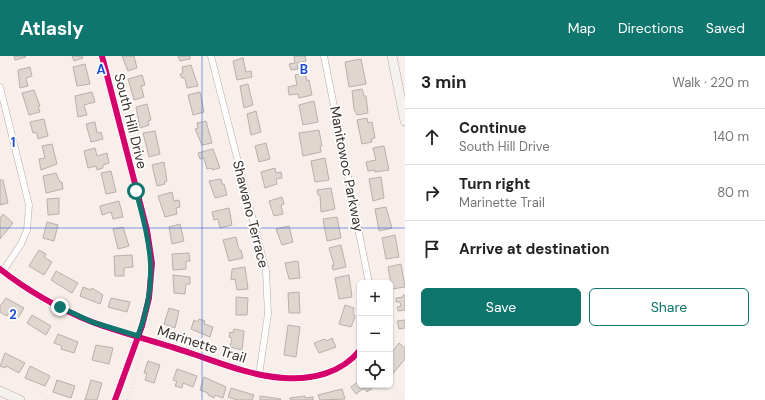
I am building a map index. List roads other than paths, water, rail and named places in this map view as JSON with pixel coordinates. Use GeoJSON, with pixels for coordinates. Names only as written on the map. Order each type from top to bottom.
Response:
{"type":"FeatureCollection","features":[{"type":"Feature","properties":{"kind":"main road"},"geometry":{"type":"LineString","coordinates":[[392,56],[405,121]]}},
{"type":"Feature","properties":{"kind":"main road"},"geometry":{"type":"LineString","coordinates":[[0,391],[20,400]]}},
{"type":"Feature","properties":{"kind":"street","name":"South Hill Drive"},"geometry":{"type":"LineString","coordinates":[[102,56],[150,248],[152,263],[149,298],[138,336],[116,400]]}},
{"type":"Feature","properties":{"kind":"street","name":"Shawano Terrace"},"geometry":{"type":"LineString","coordinates":[[212,56],[266,271],[268,314],[259,375]]}},
{"type":"Feature","properties":{"kind":"street","name":"Manitowoc Parkway"},"geometry":{"type":"LineString","coordinates":[[324,56],[368,280]]}},
{"type":"Feature","properties":{"kind":"street"},"geometry":{"type":"LineString","coordinates":[[0,87],[29,205],[26,230],[21,244],[2,270]]}},
{"type":"Feature","properties":{"kind":"street","name":"Marinette Trail"},"geometry":{"type":"LineString","coordinates":[[2,270],[46,299],[92,322],[259,375],[284,378],[324,374],[340,368],[358,352]]}}]}
